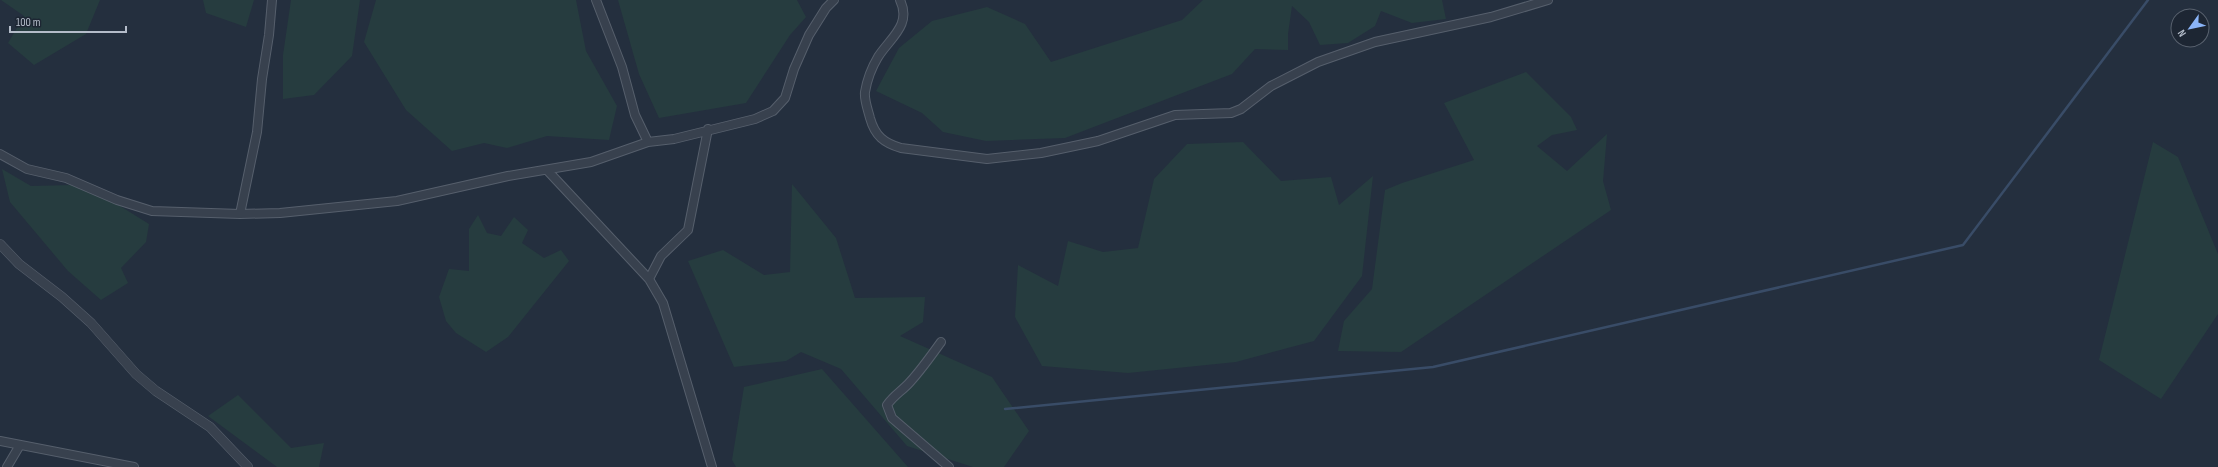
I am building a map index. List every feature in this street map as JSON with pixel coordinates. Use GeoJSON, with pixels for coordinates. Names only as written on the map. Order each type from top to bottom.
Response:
{"type":"FeatureCollection","features":[{"type":"Feature","properties":{"kind":"street"},"geometry":{"type":"LineString","coordinates":[[240,214],[257,132],[272,0]]}},
{"type":"Feature","properties":{"kind":"street"},"geometry":{"type":"LineString","coordinates":[[596,0],[622,66],[635,115],[648,142]]}},
{"type":"Feature","properties":{"kind":"street"},"geometry":{"type":"LineString","coordinates":[[0,154],[28,168],[66,178],[117,200],[152,211],[240,214],[280,213],[397,201],[508,176],[591,162],[648,142],[674,139],[754,119],[773,111],[785,98],[794,69],[809,35],[826,8],[834,0]]}},
{"type":"Feature","properties":{"kind":"street"},"geometry":{"type":"LineString","coordinates":[[900,0],[905,16],[902,26],[877,59],[865,92],[871,119],[878,136],[888,144],[901,148],[987,159],[1041,153],[1098,141],[1175,114],[1231,113],[1241,109],[1271,86],[1318,62],[1375,42],[1491,17],[1548,0]]}},
{"type":"Feature","properties":{"kind":"street"},"geometry":{"type":"LineString","coordinates":[[649,279],[661,256],[688,230],[708,130]]}},
{"type":"Feature","properties":{"kind":"street"},"geometry":{"type":"LineString","coordinates":[[547,170],[649,279],[663,303],[712,467]]}},
{"type":"Feature","properties":{"kind":"street"},"geometry":{"type":"LineString","coordinates":[[0,244],[19,264],[62,297],[91,323],[136,374],[156,391],[210,427],[248,467]]}},
{"type":"Feature","properties":{"kind":"street"},"geometry":{"type":"LineString","coordinates":[[941,342],[922,369],[908,384],[894,395],[887,404],[892,418],[950,467]]}},
{"type":"Feature","properties":{"kind":"street"},"geometry":{"type":"LineString","coordinates":[[0,441],[134,467]]}},
{"type":"Feature","properties":{"kind":"street"},"geometry":{"type":"LineString","coordinates":[[7,467],[20,445]]}},
{"type":"Feature","properties":{"kind":"green space"},"geometry":{"type":"Polygon","coordinates":[[[1,0],[100,0],[86,34],[34,65],[8,43],[24,16],[1,0]]]}},
{"type":"Feature","properties":{"kind":"green space"},"geometry":{"type":"Polygon","coordinates":[[[203,0],[254,0],[246,27],[206,13],[203,0]]]}},
{"type":"Feature","properties":{"kind":"green space"},"geometry":{"type":"Polygon","coordinates":[[[291,0],[360,0],[352,56],[314,95],[283,99],[283,55],[291,0]]]}},
{"type":"Feature","properties":{"kind":"green space"},"geometry":{"type":"Polygon","coordinates":[[[376,0],[576,0],[586,51],[617,106],[609,140],[547,136],[507,148],[484,143],[452,151],[406,110],[364,42],[376,0]]]}},
{"type":"Feature","properties":{"kind":"green space"},"geometry":{"type":"Polygon","coordinates":[[[618,0],[797,0],[806,17],[790,35],[746,103],[659,118],[639,74],[618,0]]]}},
{"type":"Feature","properties":{"kind":"green space"},"geometry":{"type":"Polygon","coordinates":[[[1203,0],[1442,0],[1446,19],[1412,23],[1381,11],[1375,26],[1348,43],[1320,45],[1309,22],[1292,6],[1288,34],[1288,50],[1255,49],[1232,74],[1065,138],[986,141],[943,132],[922,113],[876,91],[899,48],[932,21],[987,7],[1025,24],[1051,62],[1182,20],[1203,0]]]}},
{"type":"Feature","properties":{"kind":"green space"},"geometry":{"type":"Polygon","coordinates":[[[1526,72],[1571,117],[1577,130],[1552,135],[1537,146],[1567,171],[1607,134],[1603,181],[1611,210],[1401,352],[1338,351],[1344,321],[1372,289],[1385,190],[1402,183],[1474,160],[1444,103],[1526,72]]]}},
{"type":"Feature","properties":{"kind":"green space"},"geometry":{"type":"Polygon","coordinates":[[[1243,142],[1281,181],[1331,177],[1339,205],[1373,176],[1362,276],[1314,341],[1236,362],[1128,373],[1042,366],[1015,317],[1018,265],[1058,286],[1068,241],[1103,252],[1138,248],[1154,179],[1187,144],[1243,142]]]}},
{"type":"Feature","properties":{"kind":"green space"},"geometry":{"type":"Polygon","coordinates":[[[2153,142],[2178,157],[2218,254],[2218,314],[2161,399],[2099,360],[2153,142]]]}},
{"type":"Feature","properties":{"kind":"green space"},"geometry":{"type":"Polygon","coordinates":[[[2,169],[31,186],[73,185],[112,201],[149,224],[146,242],[121,268],[128,283],[101,300],[68,271],[10,202],[2,169]]]}},
{"type":"Feature","properties":{"kind":"green space"},"geometry":{"type":"Polygon","coordinates":[[[792,184],[836,238],[855,298],[925,297],[923,322],[900,336],[992,377],[1029,431],[1004,467],[973,467],[907,446],[841,369],[801,352],[786,361],[734,367],[688,261],[723,250],[764,275],[790,272],[792,184]]]}},
{"type":"Feature","properties":{"kind":"green space"},"geometry":{"type":"Polygon","coordinates":[[[478,215],[487,233],[501,236],[514,217],[528,230],[522,243],[544,258],[561,250],[569,261],[508,337],[486,352],[456,333],[446,321],[439,297],[449,269],[469,271],[469,229],[478,215]]]}},
{"type":"Feature","properties":{"kind":"green space"},"geometry":{"type":"Polygon","coordinates":[[[822,369],[908,467],[736,467],[732,460],[744,387],[822,369]]]}},
{"type":"Feature","properties":{"kind":"green space"},"geometry":{"type":"Polygon","coordinates":[[[238,395],[291,448],[324,443],[319,467],[277,467],[208,416],[238,395]]]}},
{"type":"Feature","properties":{"kind":"waterway"},"geometry":{"type":"LineString","coordinates":[[1005,409],[1433,367],[1963,245],[2148,0]]}}]}
